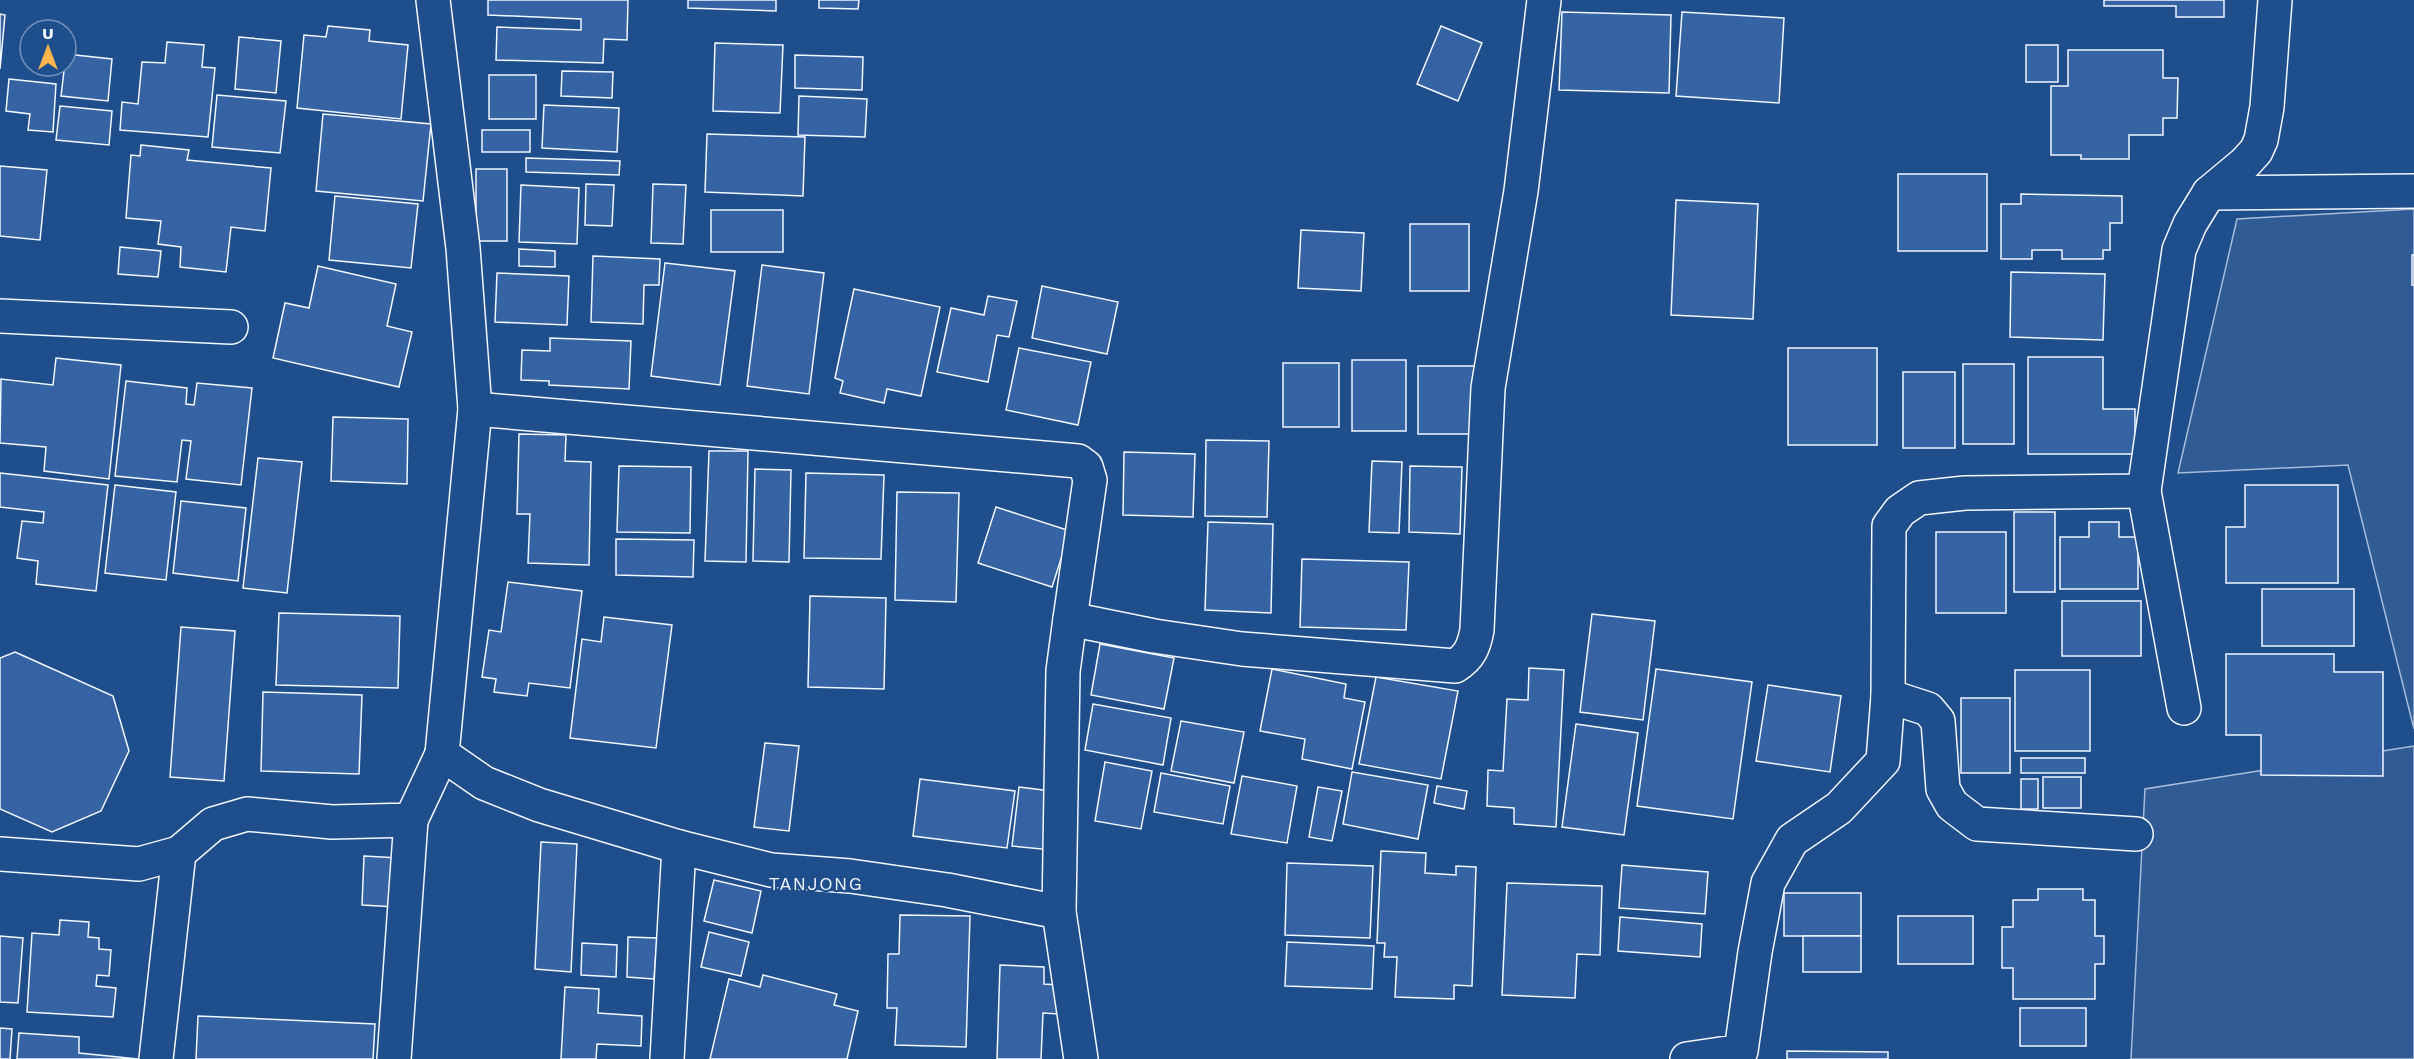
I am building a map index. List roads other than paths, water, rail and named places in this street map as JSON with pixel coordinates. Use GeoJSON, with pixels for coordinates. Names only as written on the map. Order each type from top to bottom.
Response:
{"type":"FeatureCollection","features":[{"type":"Feature","properties":{"kind":"street"},"geometry":{"type":"LineString","coordinates":[[394,1059],[411,820],[442,754],[475,409],[463,248],[433,0]]}},
{"type":"Feature","properties":{"kind":"street"},"geometry":{"type":"LineString","coordinates":[[1070,619],[1154,636],[1242,649],[1455,666],[1466,660],[1474,645],[1477,630],[1488,388],[1521,191],[1544,0]]}},
{"type":"Feature","properties":{"kind":"street"},"geometry":{"type":"LineString","coordinates":[[2184,708],[2144,491],[2179,250],[2190,224],[2209,192],[2245,163],[2256,151],[2261,140],[2267,107],[2275,0]]}},
{"type":"Feature","properties":{"kind":"street"},"geometry":{"type":"LineString","coordinates":[[2209,192],[2414,191]]}},
{"type":"Feature","properties":{"kind":"street"},"geometry":{"type":"LineString","coordinates":[[0,315],[231,327]]}},
{"type":"Feature","properties":{"kind":"street"},"geometry":{"type":"LineString","coordinates":[[475,409],[1078,461],[1086,467],[1090,480],[1063,671],[1059,912],[1081,1059]]}},
{"type":"Feature","properties":{"kind":"street"},"geometry":{"type":"LineString","coordinates":[[1687,1059],[1742,1055],[1755,952],[1767,883],[1792,840],[1839,808],[1883,761],[1888,696],[1889,526],[1900,511],[1919,498],[1965,493],[2144,491]]}},
{"type":"Feature","properties":{"kind":"street"},"geometry":{"type":"LineString","coordinates":[[1888,696],[1928,709],[1938,720],[1943,789],[1952,805],[1977,824],[2136,834]]}},
{"type":"Feature","properties":{"kind":"street"},"geometry":{"type":"LineString","coordinates":[[442,754],[484,783],[539,805],[679,847],[771,870],[850,876],[947,890],[1059,912]]}},
{"type":"Feature","properties":{"kind":"street"},"geometry":{"type":"LineString","coordinates":[[0,854],[139,864],[179,853],[213,824],[246,814],[332,822],[411,820]]}},
{"type":"Feature","properties":{"kind":"street"},"geometry":{"type":"LineString","coordinates":[[666,1059],[679,847]]}},
{"type":"Feature","properties":{"kind":"street"},"geometry":{"type":"LineString","coordinates":[[156,1059],[179,853]]}},
{"type":"Feature","properties":{"kind":"district","name":"TANJONG"},"geometry":{"type":"Point","coordinates":[816,883]}}]}
